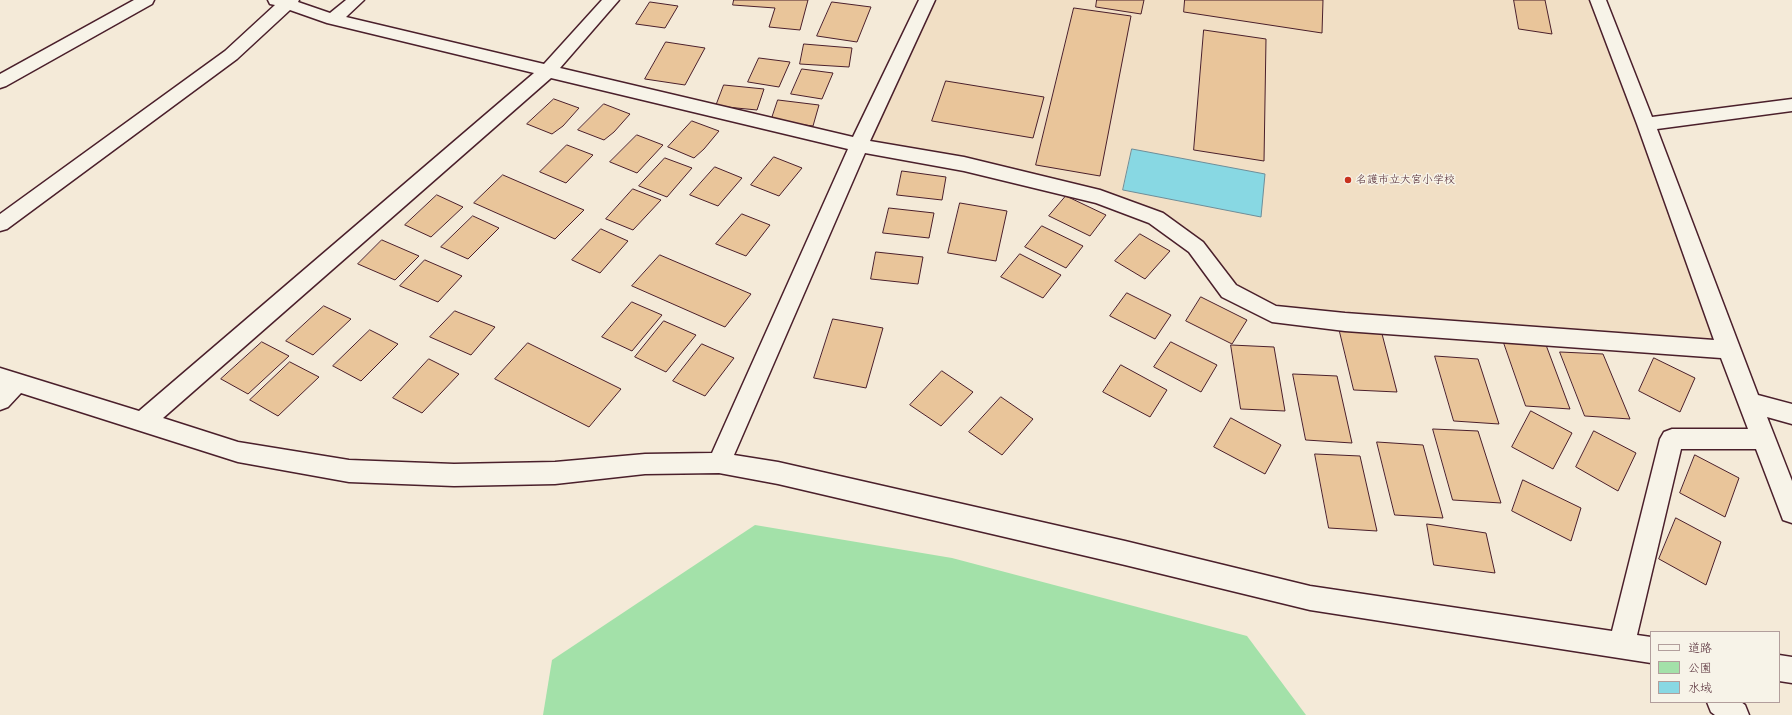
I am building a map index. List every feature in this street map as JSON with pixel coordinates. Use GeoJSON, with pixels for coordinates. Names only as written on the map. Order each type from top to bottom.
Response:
{"type":"FeatureCollection","features":[{"type":"Feature","properties":{"kind":"street"},"geometry":{"type":"LineString","coordinates":[[0,82],[146,0]]}},
{"type":"Feature","properties":{"kind":"street"},"geometry":{"type":"LineString","coordinates":[[333,19],[356,0]]}},
{"type":"Feature","properties":{"kind":"street"},"geometry":{"type":"LineString","coordinates":[[143,422],[548,71],[611,0]]}},
{"type":"Feature","properties":{"kind":"street"},"geometry":{"type":"LineString","coordinates":[[719,463],[859,145],[927,0]]}},
{"type":"Feature","properties":{"kind":"street"},"geometry":{"type":"LineString","coordinates":[[1598,0],[1646,124],[1729,350],[1792,512]]}},
{"type":"Feature","properties":{"kind":"street"},"geometry":{"type":"LineString","coordinates":[[0,224],[230,54],[285,1],[333,19],[548,71],[859,145],[964,164],[1100,197],[1156,218],[1196,247],[1229,291],[1272,314],[1346,322],[1729,350]]}},
{"type":"Feature","properties":{"kind":"street"},"geometry":{"type":"LineString","coordinates":[[1646,124],[1792,105]]}},
{"type":"Feature","properties":{"kind":"street"},"geometry":{"type":"LineString","coordinates":[[0,400],[8,380],[238,452],[349,471],[454,475],[547,474],[645,464],[719,463],[778,474],[878,496],[1125,553],[1310,598],[1650,650]]}},
{"type":"Feature","properties":{"kind":"street"},"geometry":{"type":"LineString","coordinates":[[1750,403],[1792,414]]}},
{"type":"Feature","properties":{"kind":"street"},"geometry":{"type":"LineString","coordinates":[[1621,646],[1672,439],[1764,439]]}},
{"type":"Feature","properties":{"kind":"street"},"geometry":{"type":"LineString","coordinates":[[1780,668],[1792,670]]}},
{"type":"Feature","properties":{"kind":"street"},"geometry":{"type":"LineString","coordinates":[[1722,703],[1735,715]]}},
{"type":"Feature","properties":{"kind":"shaded area","name":"名護市立大宮小学校"},"geometry":{"type":"Polygon","coordinates":[[[937,0],[1598,0],[1729,350],[1272,314],[1229,291],[1156,218],[859,145],[937,0]]]}},
{"type":"Feature","properties":{"kind":"green space"},"geometry":{"type":"Polygon","coordinates":[[[755,525],[952,558],[1247,636],[1306,715],[543,715],[552,660],[755,525]]]}},
{"type":"Feature","properties":{"kind":"water"},"geometry":{"type":"Polygon","coordinates":[[[1132,149],[1265,174],[1261,217],[1123,190],[1132,149]]]}},
{"type":"Feature","properties":{"kind":"building"},"geometry":{"type":"Polygon","coordinates":[[[734,0],[808,0],[800,30],[769,27],[775,8],[733,5],[734,0]]]}},
{"type":"Feature","properties":{"kind":"building"},"geometry":{"type":"Polygon","coordinates":[[[1097,0],[1144,0],[1141,14],[1096,7],[1097,0]]]}},
{"type":"Feature","properties":{"kind":"building"},"geometry":{"type":"Polygon","coordinates":[[[1185,0],[1323,0],[1322,33],[1184,12],[1185,0]]]}},
{"type":"Feature","properties":{"kind":"building"},"geometry":{"type":"Polygon","coordinates":[[[1514,0],[1545,0],[1552,34],[1519,29],[1514,0]]]}},
{"type":"Feature","properties":{"kind":"building"},"geometry":{"type":"Polygon","coordinates":[[[650,2],[678,6],[665,28],[636,24],[650,2]]]}},
{"type":"Feature","properties":{"kind":"building"},"geometry":{"type":"Polygon","coordinates":[[[832,2],[871,7],[857,42],[817,36],[832,2]]]}},
{"type":"Feature","properties":{"kind":"building"},"geometry":{"type":"Polygon","coordinates":[[[1074,8],[1131,16],[1100,176],[1036,165],[1074,8]]]}},
{"type":"Feature","properties":{"kind":"building"},"geometry":{"type":"Polygon","coordinates":[[[1204,30],[1266,39],[1264,161],[1194,150],[1204,30]]]}},
{"type":"Feature","properties":{"kind":"building"},"geometry":{"type":"Polygon","coordinates":[[[666,42],[705,48],[685,85],[645,79],[666,42]]]}},
{"type":"Feature","properties":{"kind":"building"},"geometry":{"type":"Polygon","coordinates":[[[804,44],[852,48],[849,67],[800,64],[804,44]]]}},
{"type":"Feature","properties":{"kind":"building"},"geometry":{"type":"Polygon","coordinates":[[[759,58],[790,62],[779,87],[748,82],[759,58]]]}},
{"type":"Feature","properties":{"kind":"building"},"geometry":{"type":"Polygon","coordinates":[[[802,69],[833,73],[822,99],[791,94],[802,69]]]}},
{"type":"Feature","properties":{"kind":"building"},"geometry":{"type":"Polygon","coordinates":[[[946,81],[1044,97],[1033,138],[932,121],[946,81]]]}},
{"type":"Feature","properties":{"kind":"building"},"geometry":{"type":"Polygon","coordinates":[[[724,85],[764,89],[757,110],[716,106],[724,85]]]}},
{"type":"Feature","properties":{"kind":"building"},"geometry":{"type":"Polygon","coordinates":[[[554,99],[579,108],[563,126],[552,134],[527,124],[554,99]]]}},
{"type":"Feature","properties":{"kind":"building"},"geometry":{"type":"Polygon","coordinates":[[[778,100],[819,105],[813,126],[771,121],[778,100]]]}},
{"type":"Feature","properties":{"kind":"building"},"geometry":{"type":"Polygon","coordinates":[[[604,104],[630,114],[614,132],[604,140],[578,130],[604,104]]]}},
{"type":"Feature","properties":{"kind":"building"},"geometry":{"type":"Polygon","coordinates":[[[692,121],[719,131],[704,149],[694,158],[668,147],[692,121]]]}},
{"type":"Feature","properties":{"kind":"building"},"geometry":{"type":"Polygon","coordinates":[[[637,135],[663,145],[637,173],[610,162],[637,135]]]}},
{"type":"Feature","properties":{"kind":"building"},"geometry":{"type":"Polygon","coordinates":[[[567,145],[593,155],[566,183],[540,172],[567,145]]]}},
{"type":"Feature","properties":{"kind":"building"},"geometry":{"type":"Polygon","coordinates":[[[774,157],[802,168],[779,196],[751,185],[774,157]]]}},
{"type":"Feature","properties":{"kind":"building"},"geometry":{"type":"Polygon","coordinates":[[[665,158],[692,168],[667,197],[639,186],[665,158]]]}},
{"type":"Feature","properties":{"kind":"building"},"geometry":{"type":"Polygon","coordinates":[[[715,167],[742,178],[718,206],[690,195],[715,167]]]}},
{"type":"Feature","properties":{"kind":"building"},"geometry":{"type":"Polygon","coordinates":[[[902,171],[946,177],[942,200],[897,195],[902,171]]]}},
{"type":"Feature","properties":{"kind":"building"},"geometry":{"type":"Polygon","coordinates":[[[503,175],[584,210],[555,239],[474,203],[503,175]]]}},
{"type":"Feature","properties":{"kind":"building"},"geometry":{"type":"Polygon","coordinates":[[[633,189],[661,200],[633,230],[606,219],[633,189]]]}},
{"type":"Feature","properties":{"kind":"building"},"geometry":{"type":"Polygon","coordinates":[[[437,195],[463,207],[431,237],[405,225],[437,195]]]}},
{"type":"Feature","properties":{"kind":"building"},"geometry":{"type":"Polygon","coordinates":[[[1066,196],[1106,215],[1090,236],[1049,216],[1066,196]]]}},
{"type":"Feature","properties":{"kind":"building"},"geometry":{"type":"Polygon","coordinates":[[[960,203],[1007,211],[996,261],[948,253],[960,203]]]}},
{"type":"Feature","properties":{"kind":"building"},"geometry":{"type":"Polygon","coordinates":[[[889,208],[934,213],[929,238],[883,233],[889,208]]]}},
{"type":"Feature","properties":{"kind":"building"},"geometry":{"type":"Polygon","coordinates":[[[742,214],[770,225],[746,256],[716,244],[742,214]]]}},
{"type":"Feature","properties":{"kind":"building"},"geometry":{"type":"Polygon","coordinates":[[[473,216],[499,228],[468,259],[441,247],[473,216]]]}},
{"type":"Feature","properties":{"kind":"building"},"geometry":{"type":"Polygon","coordinates":[[[1042,226],[1083,246],[1066,268],[1025,247],[1042,226]]]}},
{"type":"Feature","properties":{"kind":"building"},"geometry":{"type":"Polygon","coordinates":[[[601,229],[628,241],[600,273],[572,260],[601,229]]]}},
{"type":"Feature","properties":{"kind":"building"},"geometry":{"type":"Polygon","coordinates":[[[1140,234],[1170,251],[1145,279],[1115,261],[1140,234]]]}},
{"type":"Feature","properties":{"kind":"building"},"geometry":{"type":"Polygon","coordinates":[[[382,240],[419,256],[395,280],[358,264],[382,240]]]}},
{"type":"Feature","properties":{"kind":"building"},"geometry":{"type":"Polygon","coordinates":[[[876,252],[923,257],[918,284],[871,279],[876,252]]]}},
{"type":"Feature","properties":{"kind":"building"},"geometry":{"type":"Polygon","coordinates":[[[1020,254],[1061,275],[1043,298],[1001,277],[1020,254]]]}},
{"type":"Feature","properties":{"kind":"building"},"geometry":{"type":"Polygon","coordinates":[[[660,255],[751,294],[725,327],[632,286],[660,255]]]}},
{"type":"Feature","properties":{"kind":"building"},"geometry":{"type":"Polygon","coordinates":[[[425,260],[462,276],[438,302],[400,286],[425,260]]]}},
{"type":"Feature","properties":{"kind":"building"},"geometry":{"type":"Polygon","coordinates":[[[1127,293],[1171,315],[1155,339],[1110,316],[1127,293]]]}},
{"type":"Feature","properties":{"kind":"building"},"geometry":{"type":"Polygon","coordinates":[[[1201,297],[1247,320],[1232,344],[1186,321],[1201,297]]]}},
{"type":"Feature","properties":{"kind":"building"},"geometry":{"type":"Polygon","coordinates":[[[632,302],[662,315],[632,351],[602,337],[632,302]]]}},
{"type":"Feature","properties":{"kind":"building"},"geometry":{"type":"Polygon","coordinates":[[[324,306],[351,319],[313,355],[286,341],[324,306]]]}},
{"type":"Feature","properties":{"kind":"building"},"geometry":{"type":"Polygon","coordinates":[[[455,311],[495,327],[471,355],[430,337],[455,311]]]}},
{"type":"Feature","properties":{"kind":"building"},"geometry":{"type":"Polygon","coordinates":[[[833,319],[883,328],[866,388],[814,378],[833,319]]]}},
{"type":"Feature","properties":{"kind":"building"},"geometry":{"type":"Polygon","coordinates":[[[664,321],[696,335],[666,372],[635,357],[664,321]]]}},
{"type":"Feature","properties":{"kind":"building"},"geometry":{"type":"Polygon","coordinates":[[[1339,328],[1381,330],[1397,392],[1354,390],[1339,328]]]}},
{"type":"Feature","properties":{"kind":"building"},"geometry":{"type":"Polygon","coordinates":[[[370,330],[398,344],[361,381],[333,366],[370,330]]]}},
{"type":"Feature","properties":{"kind":"building"},"geometry":{"type":"Polygon","coordinates":[[[262,342],[289,356],[248,394],[221,379],[262,342]]]}},
{"type":"Feature","properties":{"kind":"building"},"geometry":{"type":"Polygon","coordinates":[[[1171,342],[1217,365],[1201,392],[1154,367],[1171,342]]]}},
{"type":"Feature","properties":{"kind":"building"},"geometry":{"type":"Polygon","coordinates":[[[528,343],[621,389],[589,427],[495,379],[528,343]]]}},
{"type":"Feature","properties":{"kind":"building"},"geometry":{"type":"Polygon","coordinates":[[[1504,343],[1546,345],[1570,409],[1526,406],[1504,343]]]}},
{"type":"Feature","properties":{"kind":"building"},"geometry":{"type":"Polygon","coordinates":[[[702,344],[734,358],[705,396],[673,381],[702,344]]]}},
{"type":"Feature","properties":{"kind":"building"},"geometry":{"type":"Polygon","coordinates":[[[1231,345],[1274,347],[1285,411],[1241,409],[1231,345]]]}},
{"type":"Feature","properties":{"kind":"building"},"geometry":{"type":"Polygon","coordinates":[[[1560,352],[1603,354],[1630,419],[1585,416],[1560,352]]]}},
{"type":"Feature","properties":{"kind":"building"},"geometry":{"type":"Polygon","coordinates":[[[1435,356],[1478,359],[1499,424],[1454,421],[1435,356]]]}},
{"type":"Feature","properties":{"kind":"building"},"geometry":{"type":"Polygon","coordinates":[[[1654,358],[1695,378],[1680,412],[1639,391],[1654,358]]]}},
{"type":"Feature","properties":{"kind":"building"},"geometry":{"type":"Polygon","coordinates":[[[429,359],[459,374],[422,413],[393,398],[429,359]]]}},
{"type":"Feature","properties":{"kind":"building"},"geometry":{"type":"Polygon","coordinates":[[[290,362],[319,377],[278,416],[250,400],[290,362]]]}},
{"type":"Feature","properties":{"kind":"building"},"geometry":{"type":"Polygon","coordinates":[[[1121,365],[1167,390],[1150,417],[1103,392],[1121,365]]]}},
{"type":"Feature","properties":{"kind":"building"},"geometry":{"type":"Polygon","coordinates":[[[942,371],[973,392],[941,426],[910,405],[942,371]]]}},
{"type":"Feature","properties":{"kind":"building"},"geometry":{"type":"Polygon","coordinates":[[[1293,374],[1337,376],[1352,443],[1306,440],[1293,374]]]}},
{"type":"Feature","properties":{"kind":"building"},"geometry":{"type":"Polygon","coordinates":[[[1001,397],[1033,419],[1002,455],[969,432],[1001,397]]]}},
{"type":"Feature","properties":{"kind":"building"},"geometry":{"type":"Polygon","coordinates":[[[1531,411],[1572,433],[1553,469],[1512,447],[1531,411]]]}},
{"type":"Feature","properties":{"kind":"building"},"geometry":{"type":"Polygon","coordinates":[[[1231,418],[1281,445],[1265,474],[1214,447],[1231,418]]]}},
{"type":"Feature","properties":{"kind":"building"},"geometry":{"type":"Polygon","coordinates":[[[1433,429],[1478,431],[1501,503],[1453,500],[1433,429]]]}},
{"type":"Feature","properties":{"kind":"building"},"geometry":{"type":"Polygon","coordinates":[[[1594,431],[1636,453],[1618,491],[1576,467],[1594,431]]]}},
{"type":"Feature","properties":{"kind":"building"},"geometry":{"type":"Polygon","coordinates":[[[1377,442],[1423,445],[1443,518],[1395,515],[1377,442]]]}},
{"type":"Feature","properties":{"kind":"building"},"geometry":{"type":"Polygon","coordinates":[[[1315,454],[1360,456],[1377,531],[1329,528],[1315,454]]]}},
{"type":"Feature","properties":{"kind":"building"},"geometry":{"type":"Polygon","coordinates":[[[1695,455],[1739,478],[1725,517],[1680,493],[1695,455]]]}},
{"type":"Feature","properties":{"kind":"building"},"geometry":{"type":"Polygon","coordinates":[[[1523,480],[1581,508],[1571,541],[1512,511],[1523,480]]]}},
{"type":"Feature","properties":{"kind":"building"},"geometry":{"type":"Polygon","coordinates":[[[1676,518],[1721,542],[1706,585],[1659,559],[1676,518]]]}},
{"type":"Feature","properties":{"kind":"building"},"geometry":{"type":"Polygon","coordinates":[[[1427,524],[1486,533],[1495,573],[1434,565],[1427,524]]]}},
{"type":"Feature","properties":{"kind":"place","name":"名護市立大宮小学校"},"geometry":{"type":"Point","coordinates":[1348,180]}}]}
